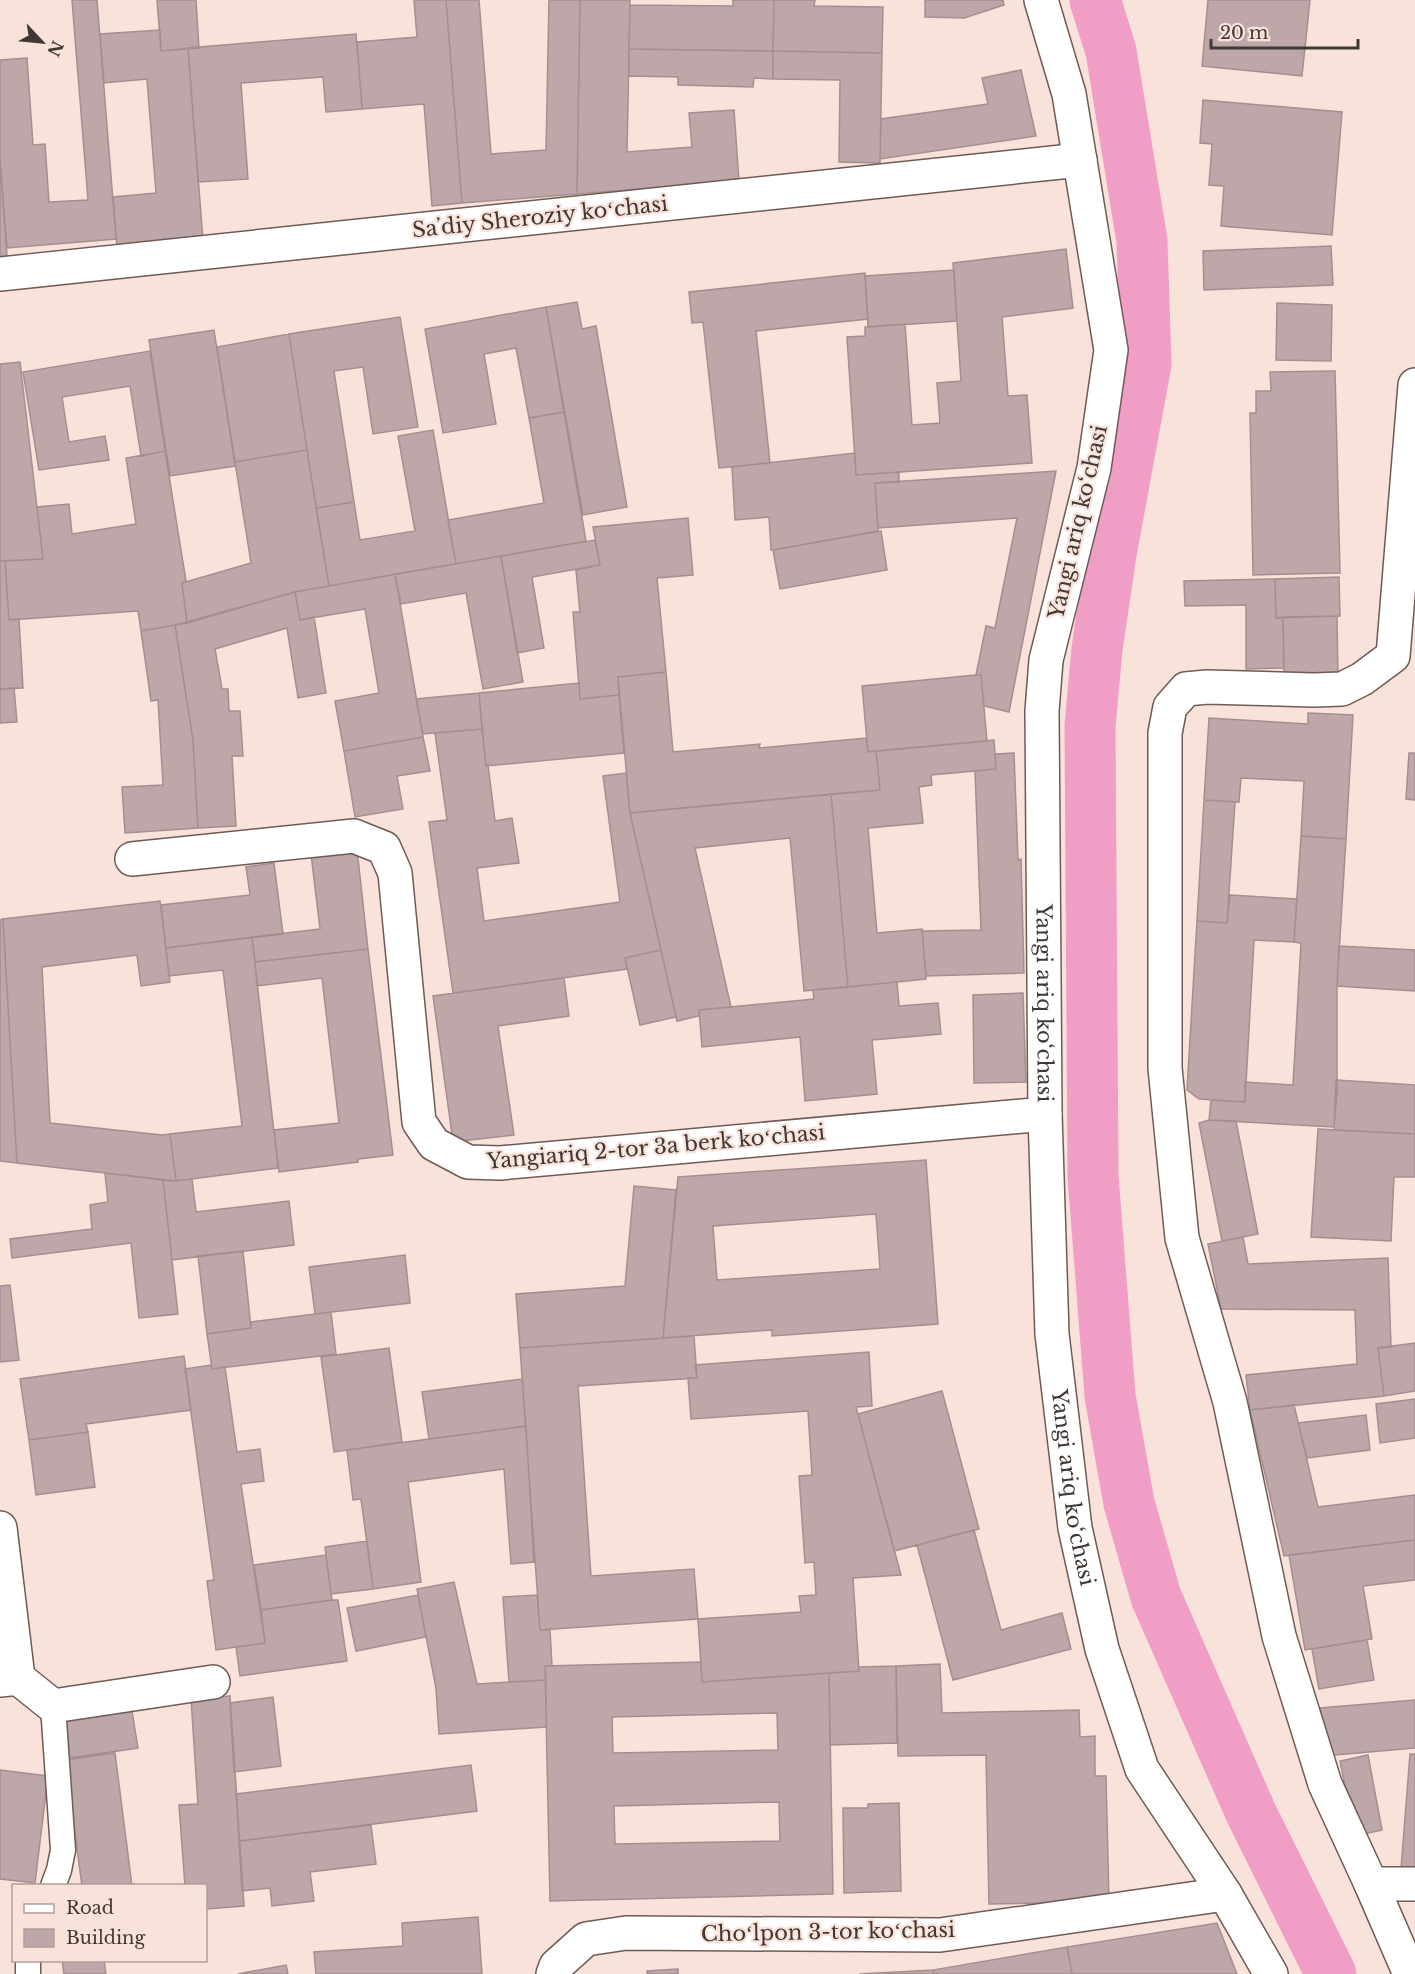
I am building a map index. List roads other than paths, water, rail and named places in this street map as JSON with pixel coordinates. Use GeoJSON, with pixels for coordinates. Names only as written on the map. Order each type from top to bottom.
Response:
{"type":"FeatureCollection","features":[{"type":"Feature","properties":{"kind":"street","name":"Yangi ariq ko‘chasi"},"geometry":{"type":"LineString","coordinates":[[1041,0],[1069,94],[1111,350],[1094,468],[1046,660],[1042,711],[1045,1114],[1052,1334],[1075,1528],[1102,1649],[1142,1769],[1225,1894],[1271,1974]]}},
{"type":"Feature","properties":{"kind":"street","name":"Saʼdiy Sheroziy koʻchasi"},"geometry":{"type":"LineString","coordinates":[[0,274],[1080,160]]}},
{"type":"Feature","properties":{"kind":"street"},"geometry":{"type":"LineString","coordinates":[[1410,1974],[1325,1784],[1279,1636],[1230,1402],[1182,1238],[1165,1068],[1165,733],[1170,707],[1186,689],[1207,687],[1342,689],[1404,657],[1415,385]]}},
{"type":"Feature","properties":{"kind":"street","name":"Yangiariq 2-tor 3a berk koʻchasi"},"geometry":{"type":"LineString","coordinates":[[132,859],[354,836],[384,848],[395,873],[419,1122],[434,1144],[468,1162],[500,1163],[1045,1114]]}},
{"type":"Feature","properties":{"kind":"street"},"geometry":{"type":"LineString","coordinates":[[0,1528],[9,1679],[53,1706],[213,1682]]}},
{"type":"Feature","properties":{"kind":"street"},"geometry":{"type":"LineString","coordinates":[[1371,1884],[1415,1884]]}},
{"type":"Feature","properties":{"kind":"street","name":"Choʻlpon 3-tor koʻchasi"},"geometry":{"type":"LineString","coordinates":[[553,1974],[556,1966],[586,1939],[626,1933],[940,1935],[1225,1894]]}},
{"type":"Feature","properties":{"kind":"lane"},"geometry":{"type":"LineString","coordinates":[[53,1706],[63,1850],[54,1884]]}},
{"type":"Feature","properties":{"kind":"waterway"},"geometry":{"type":"LineString","coordinates":[[1095,0],[1111,51],[1142,241],[1146,364],[1111,554],[1097,649],[1090,726],[1093,1176],[1110,1396],[1129,1503],[1156,1597],[1251,1813],[1331,1974]]}}]}
